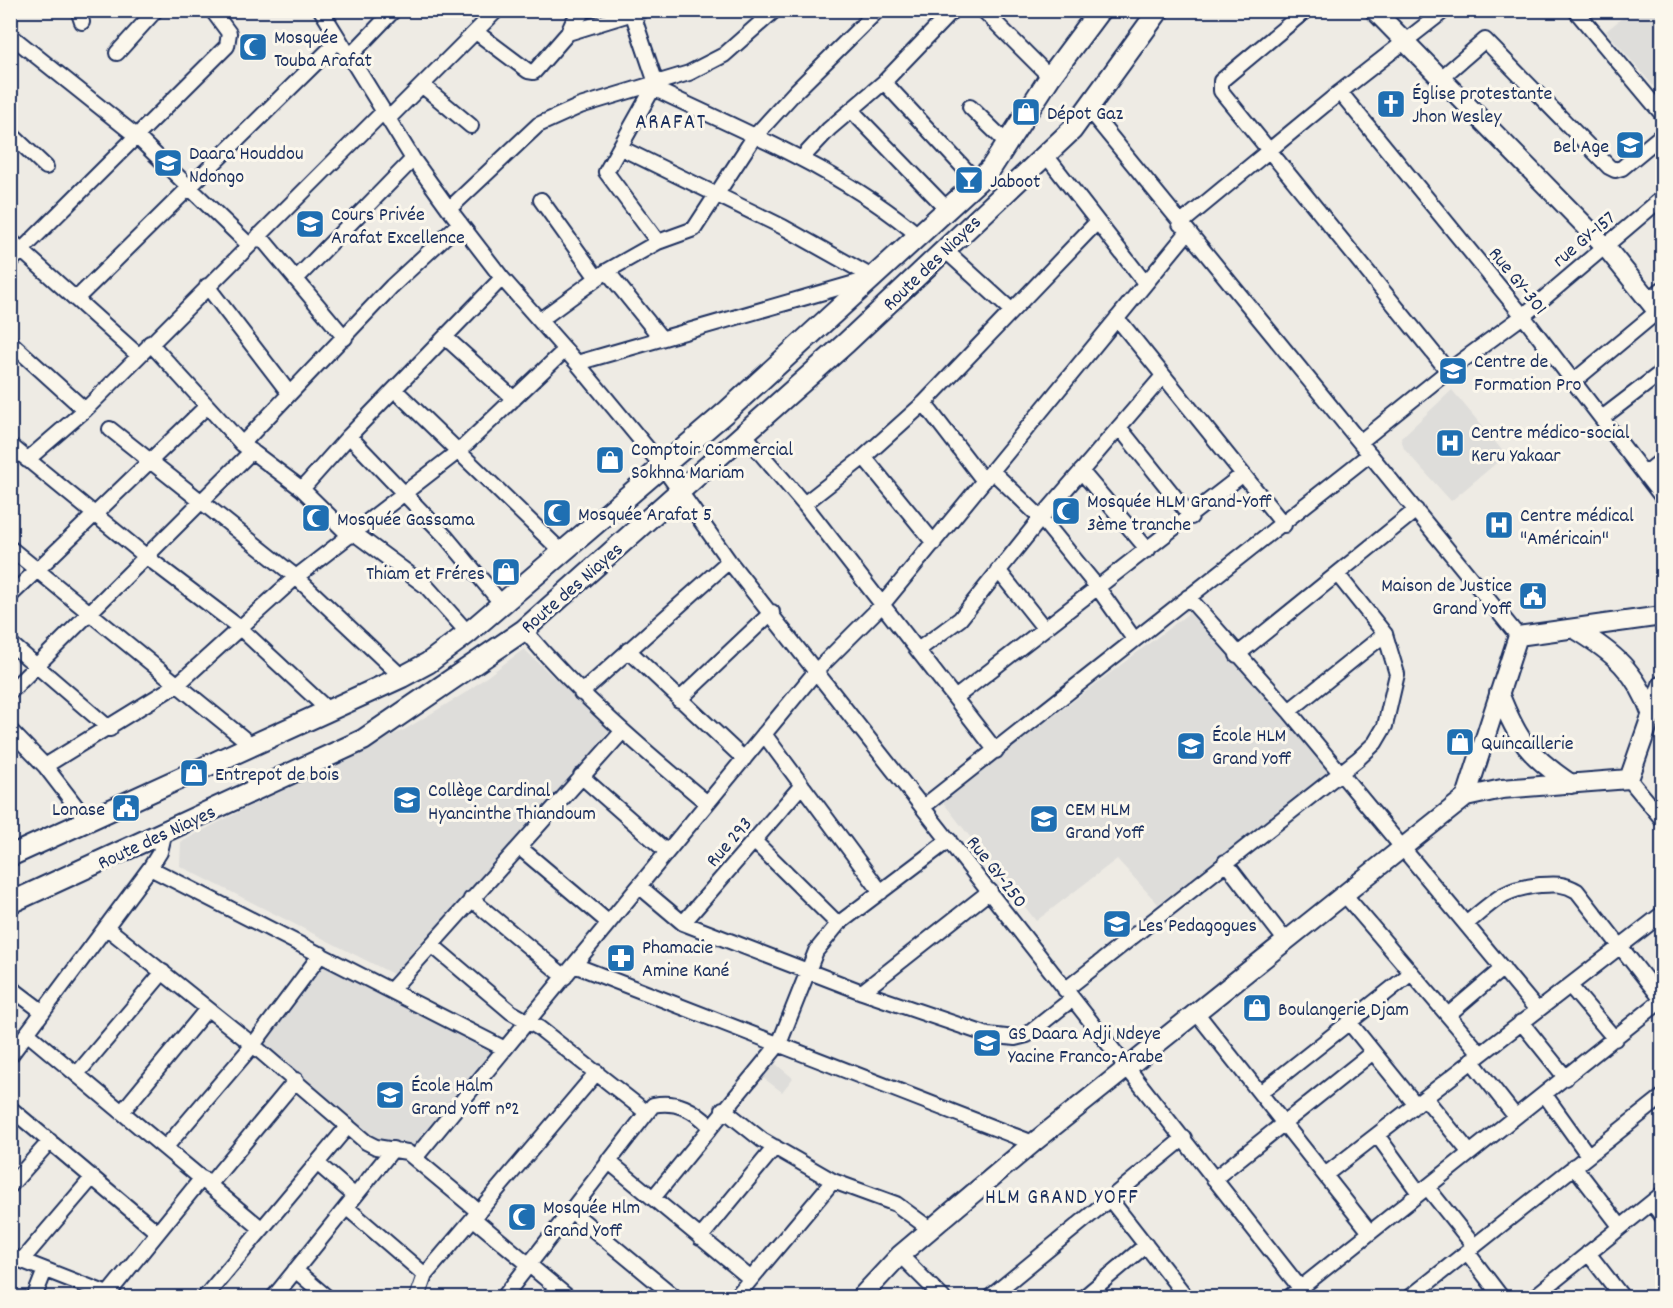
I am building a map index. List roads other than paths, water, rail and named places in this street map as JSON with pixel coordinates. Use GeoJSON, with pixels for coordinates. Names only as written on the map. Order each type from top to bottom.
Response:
{"type":"FeatureCollection","features":[{"type":"Feature","properties":{"kind":"main road","name":"Route des Niayes"},"geometry":{"type":"LineString","coordinates":[[10,856],[254,747],[328,710],[402,677],[428,663],[468,633],[662,466],[874,278],[977,182],[991,168],[1050,77],[1100,10]]}},
{"type":"Feature","properties":{"kind":"main road","name":"Route des Niayes"},"geometry":{"type":"LineString","coordinates":[[10,903],[363,740],[399,718],[524,630],[744,434],[1072,130],[1089,110],[1159,10]]}},
{"type":"Feature","properties":{"kind":"street"},"geometry":{"type":"LineString","coordinates":[[10,262],[135,135],[227,46],[229,33],[212,10]]}},
{"type":"Feature","properties":{"kind":"street","name":"Rue GY-250"},"geometry":{"type":"LineString","coordinates":[[321,10],[413,159],[448,208],[502,278],[577,363],[662,466],[729,561],[772,612],[1304,1292]]}},
{"type":"Feature","properties":{"kind":"street"},"geometry":{"type":"LineString","coordinates":[[349,57],[394,10]]}},
{"type":"Feature","properties":{"kind":"street"},"geometry":{"type":"LineString","coordinates":[[27,460],[85,410],[254,240],[386,115],[423,86],[497,10]]}},
{"type":"Feature","properties":{"kind":"street"},"geometry":{"type":"LineString","coordinates":[[476,32],[528,71],[534,72],[585,10]]}},
{"type":"Feature","properties":{"kind":"street"},"geometry":{"type":"LineString","coordinates":[[448,208],[538,125],[580,106],[656,86],[689,73],[724,55],[775,10]]}},
{"type":"Feature","properties":{"kind":"street"},"geometry":{"type":"LineString","coordinates":[[540,320],[602,274],[658,242],[694,229],[754,138],[795,92],[878,10]]}},
{"type":"Feature","properties":{"kind":"street"},"geometry":{"type":"LineString","coordinates":[[802,158],[851,110],[885,82],[953,10]]}},
{"type":"Feature","properties":{"kind":"street"},"geometry":{"type":"LineString","coordinates":[[983,10],[1050,77]]}},
{"type":"Feature","properties":{"kind":"street"},"geometry":{"type":"LineString","coordinates":[[1306,10],[1221,81],[1219,86],[1448,371]]}},
{"type":"Feature","properties":{"kind":"street"},"geometry":{"type":"LineString","coordinates":[[1374,10],[1604,245],[1658,304],[1574,381]]}},
{"type":"Feature","properties":{"kind":"street"},"geometry":{"type":"LineString","coordinates":[[415,1158],[817,670],[882,605],[934,543],[1145,283],[1184,229],[1269,150],[1445,10]]}},
{"type":"Feature","properties":{"kind":"street"},"geometry":{"type":"LineString","coordinates":[[1575,10],[1662,114]]}},
{"type":"Feature","properties":{"kind":"street"},"geometry":{"type":"LineString","coordinates":[[117,53],[155,11]]}},
{"type":"Feature","properties":{"kind":"street"},"geometry":{"type":"LineString","coordinates":[[568,33],[638,13],[656,86],[607,170],[607,176],[658,242]]}},
{"type":"Feature","properties":{"kind":"street"},"geometry":{"type":"LineString","coordinates":[[10,34],[135,135],[189,188],[254,240],[296,279],[345,338]]}},
{"type":"Feature","properties":{"kind":"street"},"geometry":{"type":"LineString","coordinates":[[76,299],[339,40]]}},
{"type":"Feature","properties":{"kind":"street"},"geometry":{"type":"LineString","coordinates":[[1441,78],[1485,40],[1609,167],[1615,170],[1622,168],[1662,135]]}},
{"type":"Feature","properties":{"kind":"street"},"geometry":{"type":"LineString","coordinates":[[885,82],[977,182]]}},
{"type":"Feature","properties":{"kind":"street"},"geometry":{"type":"LineString","coordinates":[[423,86],[471,126]]}},
{"type":"Feature","properties":{"kind":"street"},"geometry":{"type":"LineString","coordinates":[[656,86],[754,138],[802,158],[887,208],[919,236]]}},
{"type":"Feature","properties":{"kind":"street","name":"Rue GY-301"},"geometry":{"type":"LineString","coordinates":[[1340,92],[1523,316],[1662,497]]}},
{"type":"Feature","properties":{"kind":"street"},"geometry":{"type":"LineString","coordinates":[[970,107],[1007,142]]}},
{"type":"Feature","properties":{"kind":"street"},"geometry":{"type":"LineString","coordinates":[[851,110],[948,210]]}},
{"type":"Feature","properties":{"kind":"street"},"geometry":{"type":"LineString","coordinates":[[1089,110],[1518,636]]}},
{"type":"Feature","properties":{"kind":"street"},"geometry":{"type":"LineString","coordinates":[[10,133],[46,167]]}},
{"type":"Feature","properties":{"kind":"street"},"geometry":{"type":"LineString","coordinates":[[621,148],[783,227],[874,278]]}},
{"type":"Feature","properties":{"kind":"street"},"geometry":{"type":"LineString","coordinates":[[1045,154],[1145,283]]}},
{"type":"Feature","properties":{"kind":"street"},"geometry":{"type":"LineString","coordinates":[[296,279],[413,159]]}},
{"type":"Feature","properties":{"kind":"street","name":"rue GY-157"},"geometry":{"type":"LineString","coordinates":[[1360,442],[1448,371],[1523,316],[1662,198]]}},
{"type":"Feature","properties":{"kind":"street"},"geometry":{"type":"LineString","coordinates":[[541,200],[602,274],[661,338]]}},
{"type":"Feature","properties":{"kind":"street"},"geometry":{"type":"LineString","coordinates":[[804,504],[864,457],[924,403],[1097,222]]}},
{"type":"Feature","properties":{"kind":"street"},"geometry":{"type":"LineString","coordinates":[[10,692],[148,558],[202,502],[289,393],[345,338],[393,286],[460,223]]}},
{"type":"Feature","properties":{"kind":"street"},"geometry":{"type":"LineString","coordinates":[[10,240],[138,355]]}},
{"type":"Feature","properties":{"kind":"street"},"geometry":{"type":"LineString","coordinates":[[945,250],[1012,311]]}},
{"type":"Feature","properties":{"kind":"street"},"geometry":{"type":"LineString","coordinates":[[302,489],[348,436],[502,278]]}},
{"type":"Feature","properties":{"kind":"street"},"geometry":{"type":"LineString","coordinates":[[577,363],[874,278]]}},
{"type":"Feature","properties":{"kind":"street"},"geometry":{"type":"LineString","coordinates":[[207,286],[289,393]]}},
{"type":"Feature","properties":{"kind":"street"},"geometry":{"type":"LineString","coordinates":[[1117,318],[1242,476],[1284,525]]}},
{"type":"Feature","properties":{"kind":"street"},"geometry":{"type":"LineString","coordinates":[[445,337],[514,399]]}},
{"type":"Feature","properties":{"kind":"street"},"geometry":{"type":"LineString","coordinates":[[10,342],[85,410]]}},
{"type":"Feature","properties":{"kind":"street"},"geometry":{"type":"LineString","coordinates":[[150,343],[247,448],[302,489],[352,534],[427,586],[468,633]]}},
{"type":"Feature","properties":{"kind":"street"},"geometry":{"type":"LineString","coordinates":[[45,766],[110,729],[178,684],[296,577],[460,450],[565,350]]}},
{"type":"Feature","properties":{"kind":"street"},"geometry":{"type":"LineString","coordinates":[[1602,418],[1662,372]]}},
{"type":"Feature","properties":{"kind":"street"},"geometry":{"type":"LineString","coordinates":[[918,650],[960,619],[1041,518],[1163,376]]}},
{"type":"Feature","properties":{"kind":"street"},"geometry":{"type":"LineString","coordinates":[[395,390],[460,450],[562,552]]}},
{"type":"Feature","properties":{"kind":"street"},"geometry":{"type":"LineString","coordinates":[[924,403],[988,476],[1041,518],[1098,588],[1134,639]]}},
{"type":"Feature","properties":{"kind":"street"},"geometry":{"type":"LineString","coordinates":[[10,596],[207,406]]}},
{"type":"Feature","properties":{"kind":"street"},"geometry":{"type":"LineString","coordinates":[[1119,427],[1191,517]]}},
{"type":"Feature","properties":{"kind":"street"},"geometry":{"type":"LineString","coordinates":[[110,429],[296,577],[402,677]]}},
{"type":"Feature","properties":{"kind":"street"},"geometry":{"type":"LineString","coordinates":[[744,434],[804,504],[996,751]]}},
{"type":"Feature","properties":{"kind":"street"},"geometry":{"type":"LineString","coordinates":[[348,436],[446,537],[502,604]]}},
{"type":"Feature","properties":{"kind":"street"},"geometry":{"type":"LineString","coordinates":[[10,445],[148,558],[240,628],[328,710]]}},
{"type":"Feature","properties":{"kind":"street"},"geometry":{"type":"LineString","coordinates":[[923,807],[1134,639],[1284,525],[1370,454]]}},
{"type":"Feature","properties":{"kind":"street"},"geometry":{"type":"LineString","coordinates":[[864,457],[934,543]]}},
{"type":"Feature","properties":{"kind":"street"},"geometry":{"type":"LineString","coordinates":[[1645,474],[1662,460]]}},
{"type":"Feature","properties":{"kind":"street"},"geometry":{"type":"LineString","coordinates":[[1081,471],[1148,550]]}},
{"type":"Feature","properties":{"kind":"street"},"geometry":{"type":"LineString","coordinates":[[955,698],[1242,476]]}},
{"type":"Feature","properties":{"kind":"street"},"geometry":{"type":"LineString","coordinates":[[1237,655],[1416,510]]}},
{"type":"Feature","properties":{"kind":"street"},"geometry":{"type":"LineString","coordinates":[[10,548],[254,747]]}},
{"type":"Feature","properties":{"kind":"street"},"geometry":{"type":"LineString","coordinates":[[581,693],[729,561]]}},
{"type":"Feature","properties":{"kind":"street"},"geometry":{"type":"LineString","coordinates":[[998,570],[1044,628]]}},
{"type":"Feature","properties":{"kind":"street"},"geometry":{"type":"LineString","coordinates":[[639,886],[683,923],[808,969],[862,992],[988,1035],[1015,1038],[1027,1035],[1069,994],[1225,862],[1340,774],[1375,743],[1385,726],[1397,674],[1385,634],[1338,575]]}},
{"type":"Feature","properties":{"kind":"street"},"geometry":{"type":"LineString","coordinates":[[1188,597],[1289,711],[1537,1010]]}},
{"type":"Feature","properties":{"kind":"street"},"geometry":{"type":"LineString","coordinates":[[679,700],[772,612]]}},
{"type":"Feature","properties":{"kind":"street"},"geometry":{"type":"LineString","coordinates":[[1518,636],[1662,616]]}},
{"type":"Feature","properties":{"kind":"street"},"geometry":{"type":"LineString","coordinates":[[1575,629],[1601,645],[1628,668],[1644,693],[1652,715]]}},
{"type":"Feature","properties":{"kind":"street"},"geometry":{"type":"LineString","coordinates":[[524,630],[581,693],[622,732],[707,803]]}},
{"type":"Feature","properties":{"kind":"street"},"geometry":{"type":"LineString","coordinates":[[1289,711],[1385,634]]}},
{"type":"Feature","properties":{"kind":"street"},"geometry":{"type":"LineString","coordinates":[[1466,796],[1518,636]]}},
{"type":"Feature","properties":{"kind":"street"},"geometry":{"type":"LineString","coordinates":[[10,643],[110,729]]}},
{"type":"Feature","properties":{"kind":"street"},"geometry":{"type":"LineString","coordinates":[[628,650],[744,759]]}},
{"type":"Feature","properties":{"kind":"street"},"geometry":{"type":"LineString","coordinates":[[1629,779],[1662,686]]}},
{"type":"Feature","properties":{"kind":"street"},"geometry":{"type":"LineString","coordinates":[[1499,693],[1515,734],[1543,765],[1571,784]]}},
{"type":"Feature","properties":{"kind":"street"},"geometry":{"type":"LineString","coordinates":[[10,730],[45,766],[88,822]]}},
{"type":"Feature","properties":{"kind":"street"},"geometry":{"type":"LineString","coordinates":[[392,989],[622,732]]}},
{"type":"Feature","properties":{"kind":"street"},"geometry":{"type":"LineString","coordinates":[[764,734],[881,892]]}},
{"type":"Feature","properties":{"kind":"street"},"geometry":{"type":"LineString","coordinates":[[581,776],[667,852]]}},
{"type":"Feature","properties":{"kind":"street"},"geometry":{"type":"LineString","coordinates":[[860,1298],[900,1255],[1033,1143],[1466,796],[1502,789],[1629,779]]}},
{"type":"Feature","properties":{"kind":"street"},"geometry":{"type":"LineString","coordinates":[[1629,779],[1662,819]]}},
{"type":"Feature","properties":{"kind":"street","name":"Rue 293"},"geometry":{"type":"LineString","coordinates":[[683,923],[802,785]]}},
{"type":"Feature","properties":{"kind":"street"},"geometry":{"type":"LineString","coordinates":[[10,1056],[150,868],[160,852],[165,831]]}},
{"type":"Feature","properties":{"kind":"street"},"geometry":{"type":"LineString","coordinates":[[653,1198],[723,1109],[779,1044],[808,969],[825,937],[838,924],[949,840]]}},
{"type":"Feature","properties":{"kind":"street"},"geometry":{"type":"LineString","coordinates":[[754,841],[838,924]]}},
{"type":"Feature","properties":{"kind":"street"},"geometry":{"type":"LineString","coordinates":[[519,847],[609,923]]}},
{"type":"Feature","properties":{"kind":"street"},"geometry":{"type":"LineString","coordinates":[[1225,862],[1285,940]]}},
{"type":"Feature","properties":{"kind":"street"},"geometry":{"type":"LineString","coordinates":[[150,868],[392,989],[505,1049]]}},
{"type":"Feature","properties":{"kind":"street"},"geometry":{"type":"LineString","coordinates":[[1288,1298],[1304,1292],[1369,1231],[1545,1095],[1662,1000],[1622,945],[1577,891],[1558,884],[1510,890],[1466,924]]}},
{"type":"Feature","properties":{"kind":"street"},"geometry":{"type":"LineString","coordinates":[[862,992],[990,891]]}},
{"type":"Feature","properties":{"kind":"street"},"geometry":{"type":"LineString","coordinates":[[1344,894],[1410,974],[1448,1015],[1515,1116]]}},
{"type":"Feature","properties":{"kind":"street"},"geometry":{"type":"LineString","coordinates":[[471,899],[565,976]]}},
{"type":"Feature","properties":{"kind":"street"},"geometry":{"type":"LineString","coordinates":[[1325,1175],[1662,914]]}},
{"type":"Feature","properties":{"kind":"street"},"geometry":{"type":"LineString","coordinates":[[106,927],[376,1147],[408,1152],[569,1298]]}},
{"type":"Feature","properties":{"kind":"street"},"geometry":{"type":"LineString","coordinates":[[432,945],[511,1012],[539,1028],[646,1112]]}},
{"type":"Feature","properties":{"kind":"street"},"geometry":{"type":"LineString","coordinates":[[165,1148],[253,1045],[321,954]]}},
{"type":"Feature","properties":{"kind":"street"},"geometry":{"type":"LineString","coordinates":[[574,965],[1033,1143]]}},
{"type":"Feature","properties":{"kind":"street"},"geometry":{"type":"LineString","coordinates":[[1448,1015],[1503,968]]}},
{"type":"Feature","properties":{"kind":"street"},"geometry":{"type":"LineString","coordinates":[[76,1074],[163,972]]}},
{"type":"Feature","properties":{"kind":"street"},"geometry":{"type":"LineString","coordinates":[[1260,1093],[1410,974]]}},
{"type":"Feature","properties":{"kind":"street"},"geometry":{"type":"LineString","coordinates":[[1570,986],[1615,1039]]}},
{"type":"Feature","properties":{"kind":"street"},"geometry":{"type":"LineString","coordinates":[[10,987],[43,1012]]}},
{"type":"Feature","properties":{"kind":"street"},"geometry":{"type":"LineString","coordinates":[[122,1112],[207,1009]]}},
{"type":"Feature","properties":{"kind":"street"},"geometry":{"type":"LineString","coordinates":[[1196,1011],[1369,1231]]}},
{"type":"Feature","properties":{"kind":"street"},"geometry":{"type":"LineString","coordinates":[[1521,1022],[1566,1078]]}},
{"type":"Feature","properties":{"kind":"street"},"geometry":{"type":"LineString","coordinates":[[1349,1023],[1373,1052],[1470,1153]]}},
{"type":"Feature","properties":{"kind":"street"},"geometry":{"type":"LineString","coordinates":[[27,1033],[262,1229]]}},
{"type":"Feature","properties":{"kind":"street"},"geometry":{"type":"LineString","coordinates":[[1214,1179],[1373,1052]]}},
{"type":"Feature","properties":{"kind":"street"},"geometry":{"type":"LineString","coordinates":[[417,1298],[425,1275],[597,1072]]}},
{"type":"Feature","properties":{"kind":"street"},"geometry":{"type":"LineString","coordinates":[[92,1178],[16,1258],[112,1296],[157,1232],[206,1182],[296,1080]]}},
{"type":"Feature","properties":{"kind":"street"},"geometry":{"type":"LineString","coordinates":[[1545,1095],[1588,1155]]}},
{"type":"Feature","properties":{"kind":"street"},"geometry":{"type":"LineString","coordinates":[[1409,1298],[1662,1096]]}},
{"type":"Feature","properties":{"kind":"street"},"geometry":{"type":"LineString","coordinates":[[503,1298],[653,1105],[673,1104],[698,1114],[710,1126]]}},
{"type":"Feature","properties":{"kind":"street"},"geometry":{"type":"LineString","coordinates":[[10,1108],[157,1232]]}},
{"type":"Feature","properties":{"kind":"street"},"geometry":{"type":"LineString","coordinates":[[723,1109],[748,1130],[833,1181],[896,1204],[930,1229]]}},
{"type":"Feature","properties":{"kind":"street"},"geometry":{"type":"LineString","coordinates":[[204,1298],[348,1125]]}},
{"type":"Feature","properties":{"kind":"street"},"geometry":{"type":"LineString","coordinates":[[1377,1136],[1471,1249],[1502,1298]]}},
{"type":"Feature","properties":{"kind":"street"},"geometry":{"type":"LineString","coordinates":[[989,1298],[1184,1138]]}},
{"type":"Feature","properties":{"kind":"street"},"geometry":{"type":"LineString","coordinates":[[10,1186],[50,1141]]}},
{"type":"Feature","properties":{"kind":"street"},"geometry":{"type":"LineString","coordinates":[[700,1238],[775,1146]]}},
{"type":"Feature","properties":{"kind":"street"},"geometry":{"type":"LineString","coordinates":[[273,1298],[393,1149]]}},
{"type":"Feature","properties":{"kind":"street"},"geometry":{"type":"LineString","coordinates":[[608,1161],[751,1279]]}},
{"type":"Feature","properties":{"kind":"street"},"geometry":{"type":"LineString","coordinates":[[318,1163],[351,1202],[425,1275]]}},
{"type":"Feature","properties":{"kind":"street"},"geometry":{"type":"LineString","coordinates":[[1574,1166],[1620,1226]]}},
{"type":"Feature","properties":{"kind":"street"},"geometry":{"type":"LineString","coordinates":[[735,1298],[833,1181]]}},
{"type":"Feature","properties":{"kind":"street"},"geometry":{"type":"LineString","coordinates":[[1109,1198],[1187,1298]]}},
{"type":"Feature","properties":{"kind":"street"},"geometry":{"type":"LineString","coordinates":[[1533,1298],[1620,1226],[1657,1199],[1662,1216]]}},
{"type":"Feature","properties":{"kind":"street"},"geometry":{"type":"LineString","coordinates":[[571,1211],[676,1298]]}},
{"type":"Feature","properties":{"kind":"street"},"geometry":{"type":"LineString","coordinates":[[1083,1298],[1100,1293],[1146,1245]]}},
{"type":"Feature","properties":{"kind":"street"},"geometry":{"type":"LineString","coordinates":[[1588,1253],[1623,1298]]}},
{"type":"Feature","properties":{"kind":"street"},"geometry":{"type":"LineString","coordinates":[[900,1255],[943,1298]]}},
{"type":"Feature","properties":{"kind":"street"},"geometry":{"type":"LineString","coordinates":[[34,1298],[45,1270]]}},
{"type":"Feature","properties":{"kind":"street"},"geometry":{"type":"LineString","coordinates":[[295,1270],[328,1298]]}},
{"type":"Feature","properties":{"kind":"place","name":"Mosquée Touba Arafat"},"geometry":{"type":"Point","coordinates":[253,47]}},
{"type":"Feature","properties":{"kind":"place","name":"Église protestante Jhon Wesley"},"geometry":{"type":"Point","coordinates":[1391,104]}},
{"type":"Feature","properties":{"kind":"place","name":"Dépot Gaz"},"geometry":{"type":"Point","coordinates":[1026,112]}},
{"type":"Feature","properties":{"kind":"place","name":"Bel Age"},"geometry":{"type":"Point","coordinates":[1630,145]}},
{"type":"Feature","properties":{"kind":"place","name":"Daara Houddou Ndongo"},"geometry":{"type":"Point","coordinates":[168,163]}},
{"type":"Feature","properties":{"kind":"place","name":"Jaboot"},"geometry":{"type":"Point","coordinates":[969,180]}},
{"type":"Feature","properties":{"kind":"place","name":"Cours Privée Arafat Excellence"},"geometry":{"type":"Point","coordinates":[310,224]}},
{"type":"Feature","properties":{"kind":"place","name":"Centre de Formation Pro"},"geometry":{"type":"Point","coordinates":[1453,371]}},
{"type":"Feature","properties":{"kind":"place","name":"Centre médico-social Keru Yakaar"},"geometry":{"type":"Point","coordinates":[1450,443]}},
{"type":"Feature","properties":{"kind":"place","name":"Comptoir Commercial Sokhna Mariam"},"geometry":{"type":"Point","coordinates":[610,460]}},
{"type":"Feature","properties":{"kind":"place","name":"Mosquée HLM Grand-Yoff 3ème tranche"},"geometry":{"type":"Point","coordinates":[1066,511]}},
{"type":"Feature","properties":{"kind":"place","name":"Mosquée Arafat 5"},"geometry":{"type":"Point","coordinates":[557,513]}},
{"type":"Feature","properties":{"kind":"place","name":"Mosquée Gassama"},"geometry":{"type":"Point","coordinates":[316,518]}},
{"type":"Feature","properties":{"kind":"place","name":"Centre médical \"Américain\""},"geometry":{"type":"Point","coordinates":[1499,525]}},
{"type":"Feature","properties":{"kind":"place","name":"Thiam et Fréres"},"geometry":{"type":"Point","coordinates":[506,572]}},
{"type":"Feature","properties":{"kind":"place","name":"Maison de Justice Grand Yoff"},"geometry":{"type":"Point","coordinates":[1533,596]}},
{"type":"Feature","properties":{"kind":"place","name":"Quincaillerie"},"geometry":{"type":"Point","coordinates":[1460,742]}},
{"type":"Feature","properties":{"kind":"place","name":"École HLM Grand Yoff"},"geometry":{"type":"Point","coordinates":[1191,746]}},
{"type":"Feature","properties":{"kind":"place","name":"Entrepot de bois"},"geometry":{"type":"Point","coordinates":[194,773]}},
{"type":"Feature","properties":{"kind":"place","name":"Collège Cardinal Hyancinthe Thiandoum"},"geometry":{"type":"Point","coordinates":[407,800]}},
{"type":"Feature","properties":{"kind":"place","name":"Lonase"},"geometry":{"type":"Point","coordinates":[126,808]}},
{"type":"Feature","properties":{"kind":"place","name":"CEM HLM Grand Yoff"},"geometry":{"type":"Point","coordinates":[1044,819]}},
{"type":"Feature","properties":{"kind":"place","name":"Les Pedagogues"},"geometry":{"type":"Point","coordinates":[1117,924]}},
{"type":"Feature","properties":{"kind":"place","name":"Phamacie Amine Kané"},"geometry":{"type":"Point","coordinates":[621,958]}},
{"type":"Feature","properties":{"kind":"place","name":"Boulangerie Djam"},"geometry":{"type":"Point","coordinates":[1257,1008]}},
{"type":"Feature","properties":{"kind":"place","name":"GS Daara Adji Ndeye Yacine Franco-Arabe"},"geometry":{"type":"Point","coordinates":[987,1043]}},
{"type":"Feature","properties":{"kind":"place","name":"École Halm Grand Yoff n°2"},"geometry":{"type":"Point","coordinates":[390,1095]}},
{"type":"Feature","properties":{"kind":"place","name":"Mosquée Hlm Grand Yoff"},"geometry":{"type":"Point","coordinates":[522,1217]}},
{"type":"Feature","properties":{"kind":"district","name":"ARAFAT"},"geometry":{"type":"Point","coordinates":[671,121]}},
{"type":"Feature","properties":{"kind":"district","name":"HLM GRAND YOFF"},"geometry":{"type":"Point","coordinates":[1062,1196]}}]}
